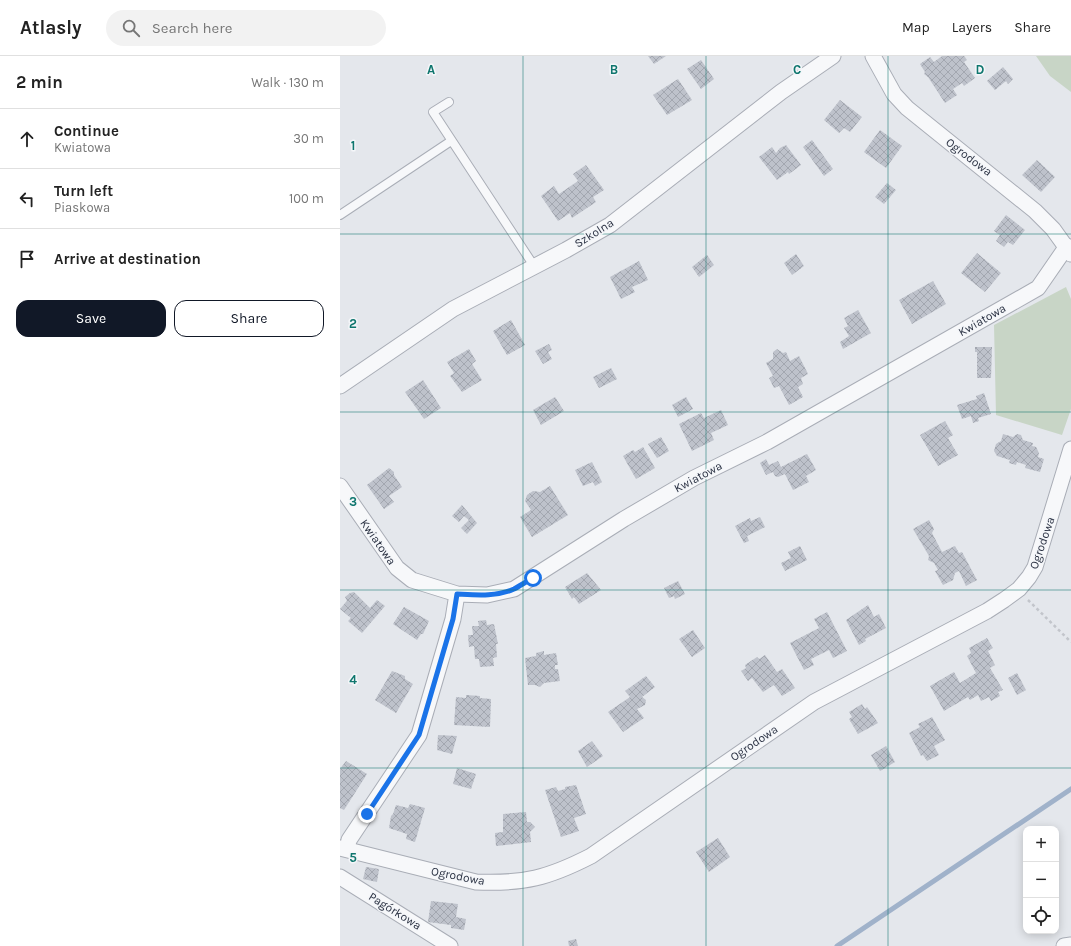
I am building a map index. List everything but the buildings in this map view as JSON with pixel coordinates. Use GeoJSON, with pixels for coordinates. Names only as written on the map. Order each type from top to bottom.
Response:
{"type":"FeatureCollection","features":[{"type":"Feature","properties":{"kind":"street","name":"Szkolna"},"geometry":{"type":"LineString","coordinates":[[340,386],[453,309],[610,225],[781,92],[832,56]]}},
{"type":"Feature","properties":{"kind":"street","name":"Ogrodowa"},"geometry":{"type":"LineString","coordinates":[[873,56],[894,94],[907,108],[1035,210],[1069,250]]}},
{"type":"Feature","properties":{"kind":"street","name":"Kwiatowa"},"geometry":{"type":"LineString","coordinates":[[340,486],[397,568],[412,580],[457,594],[487,595],[514,589],[624,519],[694,478],[767,442],[1038,288],[1069,250]]}},
{"type":"Feature","properties":{"kind":"street","name":"Ogrodowa"},"geometry":{"type":"LineString","coordinates":[[343,849],[476,882],[512,882],[536,879],[563,871],[591,856],[814,702],[987,611],[1019,589],[1035,567],[1071,449]]}},
{"type":"Feature","properties":{"kind":"street"},"geometry":{"type":"LineString","coordinates":[[343,849],[419,735],[453,619],[457,594]]}},
{"type":"Feature","properties":{"kind":"street","name":"Pagórkowa"},"geometry":{"type":"LineString","coordinates":[[340,877],[450,946]]}},
{"type":"Feature","properties":{"kind":"street"},"geometry":{"type":"LineString","coordinates":[[1064,946],[1071,945]]}},
{"type":"Feature","properties":{"kind":"lane"},"geometry":{"type":"LineString","coordinates":[[449,102],[433,112],[534,266]]}},
{"type":"Feature","properties":{"kind":"lane"},"geometry":{"type":"LineString","coordinates":[[340,215],[451,141]]}},
{"type":"Feature","properties":{"kind":"path"},"geometry":{"type":"LineString","coordinates":[[1019,589],[1071,642]]}},
{"type":"Feature","properties":{"kind":"green space"},"geometry":{"type":"Polygon","coordinates":[[[1036,56],[1071,56],[1071,92],[1050,76],[1036,56]]]}},
{"type":"Feature","properties":{"kind":"green space"},"geometry":{"type":"Polygon","coordinates":[[[1066,287],[1071,299],[1071,409],[1062,435],[996,415],[994,325],[1066,287]]]}},
{"type":"Feature","properties":{"kind":"waterway"},"geometry":{"type":"LineString","coordinates":[[837,946],[1071,789]]}},
{"type":"Feature","properties":{"kind":"route"},"geometry":{"type":"LineString","coordinates":[[367,814],[419,735],[453,619],[457,594],[487,595],[514,589],[533,578]]}}]}
